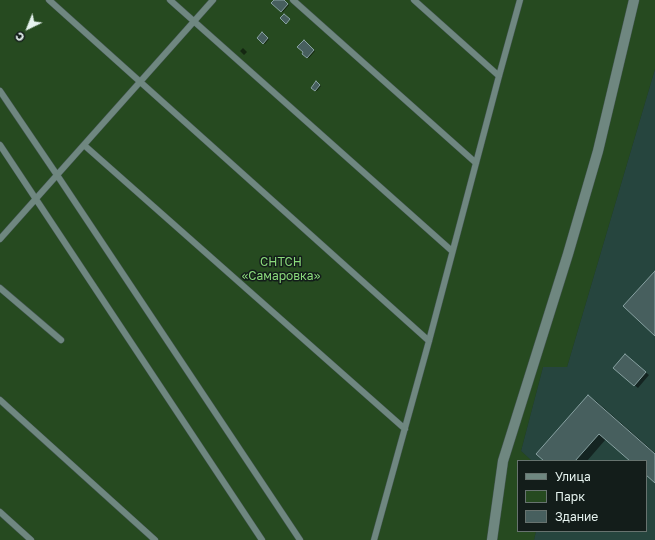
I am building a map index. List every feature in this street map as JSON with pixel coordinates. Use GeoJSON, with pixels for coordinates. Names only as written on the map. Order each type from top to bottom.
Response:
{"type":"FeatureCollection","features":[{"type":"Feature","properties":{"kind":"street"},"geometry":{"type":"LineString","coordinates":[[492,540],[503,461],[568,254],[598,151],[634,0]]}},
{"type":"Feature","properties":{"kind":"lane"},"geometry":{"type":"LineString","coordinates":[[49,0],[429,341]]}},
{"type":"Feature","properties":{"kind":"lane"},"geometry":{"type":"LineString","coordinates":[[170,0],[452,251]]}},
{"type":"Feature","properties":{"kind":"lane"},"geometry":{"type":"LineString","coordinates":[[0,239],[213,0]]}},
{"type":"Feature","properties":{"kind":"lane"},"geometry":{"type":"LineString","coordinates":[[294,0],[476,163]]}},
{"type":"Feature","properties":{"kind":"lane"},"geometry":{"type":"LineString","coordinates":[[414,0],[498,76]]}},
{"type":"Feature","properties":{"kind":"lane"},"geometry":{"type":"LineString","coordinates":[[374,540],[429,341],[498,76],[520,0]]}},
{"type":"Feature","properties":{"kind":"lane"},"geometry":{"type":"LineString","coordinates":[[0,91],[300,540]]}},
{"type":"Feature","properties":{"kind":"lane"},"geometry":{"type":"LineString","coordinates":[[0,145],[262,540]]}},
{"type":"Feature","properties":{"kind":"lane"},"geometry":{"type":"LineString","coordinates":[[84,145],[405,429]]}},
{"type":"Feature","properties":{"kind":"lane"},"geometry":{"type":"LineString","coordinates":[[0,288],[61,340]]}},
{"type":"Feature","properties":{"kind":"lane"},"geometry":{"type":"LineString","coordinates":[[0,400],[155,540]]}},
{"type":"Feature","properties":{"kind":"lane"},"geometry":{"type":"LineString","coordinates":[[0,512],[31,540]]}},
{"type":"Feature","properties":{"kind":"shaded area"},"geometry":{"type":"Polygon","coordinates":[[[655,69],[655,540],[534,540],[536,532],[647,532],[647,460],[531,460],[521,451],[543,367],[567,367],[655,69]]]}},
{"type":"Feature","properties":{"kind":"green space","name":"СНТСН «Самаровка»"},"geometry":{"type":"Polygon","coordinates":[[[0,0],[655,0],[655,69],[567,367],[543,367],[521,451],[531,460],[517,460],[517,532],[536,532],[534,540],[0,540],[0,0]]]}},
{"type":"Feature","properties":{"kind":"building"},"geometry":{"type":"Polygon","coordinates":[[[274,0],[284,0],[288,4],[281,12],[271,3],[274,0]]]}},
{"type":"Feature","properties":{"kind":"building"},"geometry":{"type":"Polygon","coordinates":[[[284,14],[290,19],[286,24],[280,18],[284,14]]]}},
{"type":"Feature","properties":{"kind":"building"},"geometry":{"type":"Polygon","coordinates":[[[262,32],[268,38],[263,44],[257,38],[262,32]]]}},
{"type":"Feature","properties":{"kind":"building"},"geometry":{"type":"Polygon","coordinates":[[[304,40],[314,50],[307,58],[297,47],[304,40]]]}},
{"type":"Feature","properties":{"kind":"building"},"geometry":{"type":"Polygon","coordinates":[[[316,81],[320,85],[315,91],[311,88],[316,81]]]}},
{"type":"Feature","properties":{"kind":"building"},"geometry":{"type":"Polygon","coordinates":[[[655,271],[655,336],[623,306],[655,271]]]}},
{"type":"Feature","properties":{"kind":"building"},"geometry":{"type":"Polygon","coordinates":[[[625,354],[646,372],[634,386],[613,368],[625,354]]]}},
{"type":"Feature","properties":{"kind":"building"},"geometry":{"type":"Polygon","coordinates":[[[588,395],[655,454],[655,483],[647,476],[647,460],[629,460],[599,434],[576,460],[543,460],[536,454],[588,395]]]}}]}
